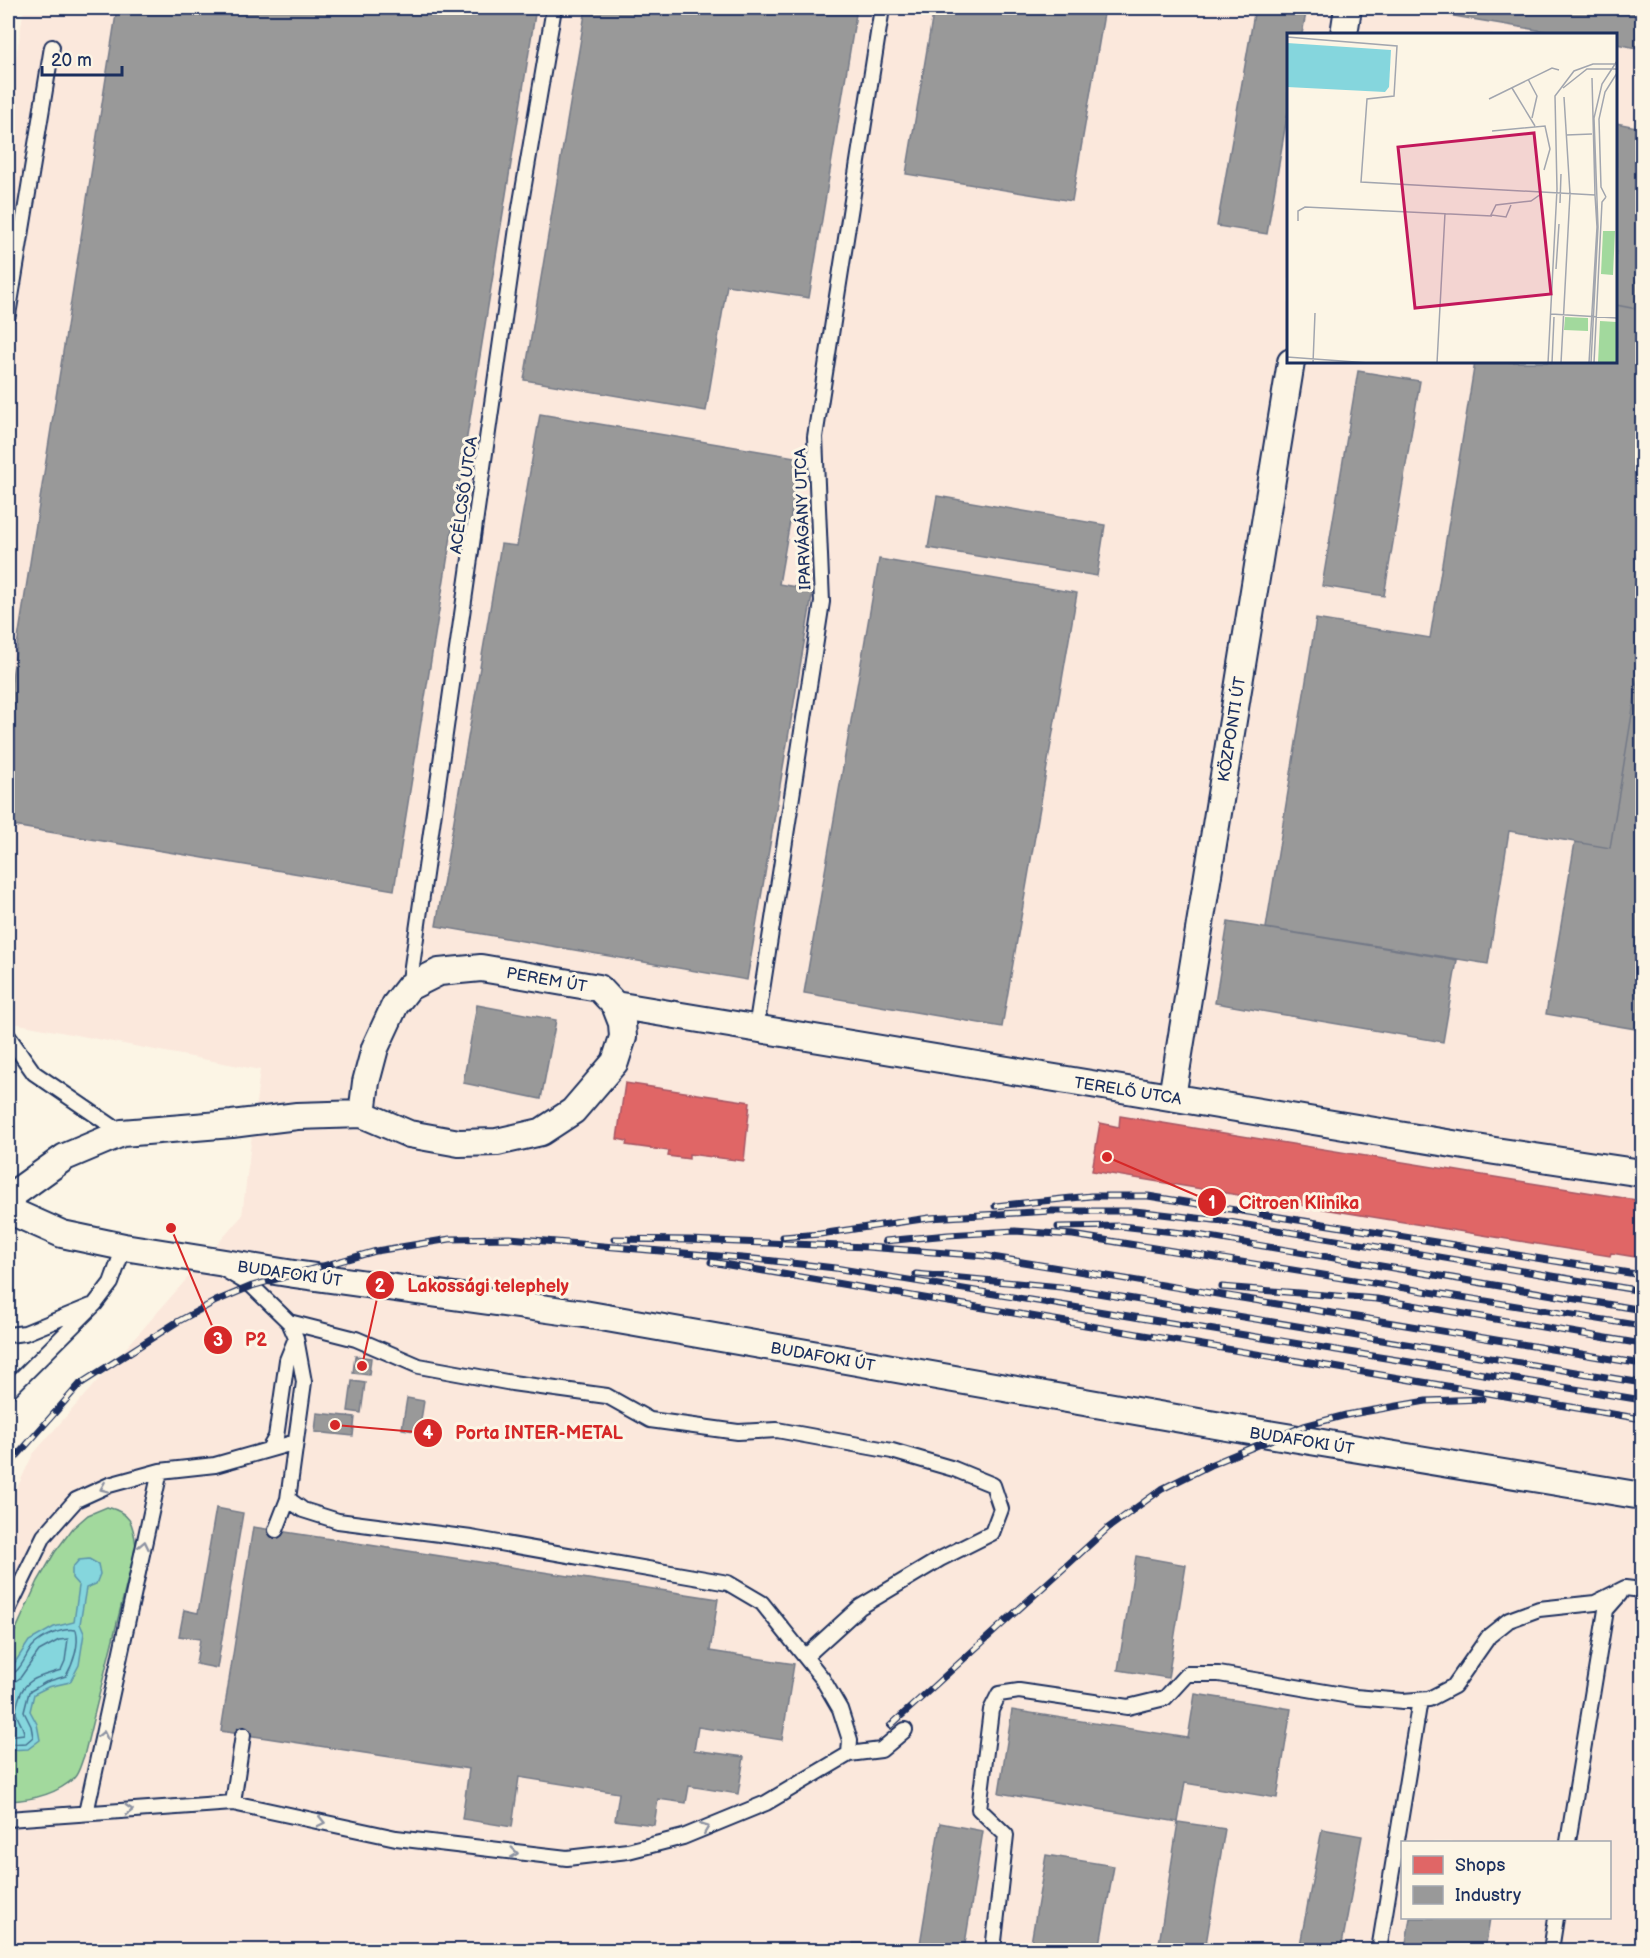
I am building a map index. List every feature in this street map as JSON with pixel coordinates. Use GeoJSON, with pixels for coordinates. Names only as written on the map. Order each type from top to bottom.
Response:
{"type":"FeatureCollection","features":[{"type":"Feature","properties":{"kind":"street"},"geometry":{"type":"LineString","coordinates":[[1344,33],[1348,8]]}},
{"type":"Feature","properties":{"kind":"street","name":"KÖZPONTI ÚT"},"geometry":{"type":"LineString","coordinates":[[1172,1097],[1291,363]]}},
{"type":"Feature","properties":{"kind":"street","name":"PEREM ÚT"},"geometry":{"type":"LineString","coordinates":[[362,1114],[366,1082],[375,1048],[395,1005],[409,987],[439,972],[481,968],[599,988],[615,1005]]}},
{"type":"Feature","properties":{"kind":"street","name":"TERELŐ UTCA"},"geometry":{"type":"LineString","coordinates":[[615,1005],[1483,1150],[1642,1173]]}},
{"type":"Feature","properties":{"kind":"street"},"geometry":{"type":"LineString","coordinates":[[8,1198],[65,1156],[122,1133],[297,1116],[362,1114],[409,1134],[459,1143],[497,1142],[541,1132],[573,1111],[615,1062],[623,1037],[622,1023],[615,1005]]}},
{"type":"Feature","properties":{"kind":"street","name":"BUDAFOKI ÚT"},"geometry":{"type":"LineString","coordinates":[[8,1210],[62,1234],[124,1247],[211,1262],[584,1314],[1278,1436],[1642,1496]]}},
{"type":"Feature","properties":{"kind":"lane","name":"ACÉLCSŐ UTCA"},"geometry":{"type":"LineString","coordinates":[[409,987],[519,214],[554,8]]}},
{"type":"Feature","properties":{"kind":"lane","name":"IPARVÁGÁNY UTCA"},"geometry":{"type":"LineString","coordinates":[[756,1029],[822,602],[815,437],[882,8]]}},
{"type":"Feature","properties":{"kind":"lane"},"geometry":{"type":"LineString","coordinates":[[8,315],[52,47]]}},
{"type":"Feature","properties":{"kind":"lane"},"geometry":{"type":"LineString","coordinates":[[8,1036],[34,1073],[122,1133]]}},
{"type":"Feature","properties":{"kind":"lane"},"geometry":{"type":"LineString","coordinates":[[8,1391],[95,1304],[111,1283],[124,1247]]}},
{"type":"Feature","properties":{"kind":"lane"},"geometry":{"type":"LineString","coordinates":[[211,1262],[252,1286],[289,1322],[296,1338],[304,1382],[288,1499],[276,1530]]}},
{"type":"Feature","properties":{"kind":"lane"},"geometry":{"type":"LineString","coordinates":[[8,1335],[25,1333],[95,1304]]}},
{"type":"Feature","properties":{"kind":"lane"},"geometry":{"type":"LineString","coordinates":[[289,1322],[356,1339],[419,1366],[512,1383],[607,1396],[650,1420],[738,1432],[777,1430],[892,1451],[954,1469],[993,1485],[1001,1509],[992,1533],[940,1559],[860,1607],[806,1656]]}},
{"type":"Feature","properties":{"kind":"lane"},"geometry":{"type":"LineString","coordinates":[[269,1449],[276,1437],[287,1360],[296,1338]]}},
{"type":"Feature","properties":{"kind":"lane"},"geometry":{"type":"LineString","coordinates":[[8,1610],[44,1536],[76,1500],[109,1485],[160,1471],[215,1465],[296,1442]]}},
{"type":"Feature","properties":{"kind":"lane"},"geometry":{"type":"LineString","coordinates":[[86,1813],[160,1471]]}},
{"type":"Feature","properties":{"kind":"lane"},"geometry":{"type":"LineString","coordinates":[[288,1499],[303,1510],[338,1521],[471,1538],[728,1583],[762,1603],[822,1678],[840,1709],[850,1740],[849,1754]]}},
{"type":"Feature","properties":{"kind":"lane"},"geometry":{"type":"LineString","coordinates":[[993,1950],[1006,1835],[979,1809],[991,1710],[999,1694],[1019,1691],[1128,1707],[1165,1698],[1187,1674],[1219,1674],[1355,1697],[1402,1701],[1429,1699],[1454,1686],[1489,1636],[1509,1620],[1539,1609],[1595,1604],[1625,1588],[1642,1590]]}},
{"type":"Feature","properties":{"kind":"lane"},"geometry":{"type":"LineString","coordinates":[[1568,1841],[1606,1610],[1625,1588]]}},
{"type":"Feature","properties":{"kind":"lane"},"geometry":{"type":"LineString","coordinates":[[1379,1950],[1420,1700]]}},
{"type":"Feature","properties":{"kind":"lane"},"geometry":{"type":"LineString","coordinates":[[8,1819],[233,1803],[396,1838],[567,1858],[628,1851],[682,1837],[766,1803],[849,1754],[881,1750],[905,1730]]}},
{"type":"Feature","properties":{"kind":"lane"},"geometry":{"type":"LineString","coordinates":[[233,1803],[243,1735]]}},
{"type":"Feature","properties":{"kind":"lane"},"geometry":{"type":"LineString","coordinates":[[1551,1950],[1556,1919]]}},
{"type":"Feature","properties":{"kind":"shaded area"},"geometry":{"type":"Polygon","coordinates":[[[24,8],[1642,8],[1642,1950],[8,1950],[8,1507],[33,1454],[242,1216],[260,1070],[8,1022],[8,108],[24,8]]]}},
{"type":"Feature","properties":{"kind":"green space"},"geometry":{"type":"Polygon","coordinates":[[[107,1507],[121,1512],[129,1520],[134,1531],[136,1546],[79,1771],[59,1789],[34,1798],[8,1801],[8,1647],[38,1581],[55,1552],[73,1528],[88,1515],[107,1507]]]}},
{"type":"Feature","properties":{"kind":"water"},"geometry":{"type":"Polygon","coordinates":[[[89,1559],[98,1564],[100,1574],[96,1584],[86,1588],[80,1624],[84,1633],[79,1665],[70,1682],[48,1687],[34,1694],[30,1711],[37,1724],[40,1740],[28,1749],[8,1750],[8,1673],[29,1641],[54,1627],[74,1622],[79,1586],[72,1578],[72,1568],[79,1560],[89,1559]]]}},
{"type":"Feature","properties":{"kind":"building: Shops"},"geometry":{"type":"Polygon","coordinates":[[[625,1083],[750,1102],[744,1161],[689,1154],[689,1159],[668,1156],[669,1151],[626,1145],[627,1141],[617,1139],[625,1083]]]}},
{"type":"Feature","properties":{"kind":"building: Shops"},"geometry":{"type":"Polygon","coordinates":[[[1120,1116],[1642,1201],[1642,1258],[1611,1253],[1610,1256],[1092,1171],[1100,1123],[1119,1127],[1120,1116]]]}},
{"type":"Feature","properties":{"kind":"building: Industry"},"geometry":{"type":"Polygon","coordinates":[[[117,8],[536,8],[394,890],[8,825],[8,703],[117,8]]]}},
{"type":"Feature","properties":{"kind":"building: Industry"},"geometry":{"type":"Polygon","coordinates":[[[586,8],[857,8],[809,298],[727,285],[706,411],[524,380],[586,8]]]}},
{"type":"Feature","properties":{"kind":"building: Industry"},"geometry":{"type":"Polygon","coordinates":[[[934,8],[1105,8],[1072,201],[906,174],[934,8]]]}},
{"type":"Feature","properties":{"kind":"building: Industry"},"geometry":{"type":"Polygon","coordinates":[[[1255,8],[1307,8],[1302,33],[1287,33],[1287,117],[1267,234],[1217,226],[1255,8]]]}},
{"type":"Feature","properties":{"kind":"building: Industry"},"geometry":{"type":"Polygon","coordinates":[[[1406,8],[1642,8],[1642,49],[1617,44],[1617,33],[1555,33],[1406,8]]]}},
{"type":"Feature","properties":{"kind":"building: Industry"},"geometry":{"type":"Polygon","coordinates":[[[1617,123],[1642,128],[1642,310],[1617,305],[1617,123]]]}},
{"type":"Feature","properties":{"kind":"building: Industry"},"geometry":{"type":"Polygon","coordinates":[[[1617,305],[1642,310],[1642,673],[1639,672],[1610,848],[1509,831],[1488,964],[1266,928],[1316,619],[1430,638],[1475,363],[1617,363],[1617,305]]]}},
{"type":"Feature","properties":{"kind":"building: Industry"},"geometry":{"type":"Polygon","coordinates":[[[1358,371],[1420,381],[1384,596],[1322,586],[1358,371]]]}},
{"type":"Feature","properties":{"kind":"building: Industry"},"geometry":{"type":"Polygon","coordinates":[[[540,414],[801,458],[779,584],[813,590],[747,980],[436,926],[501,544],[517,546],[540,414]]]}},
{"type":"Feature","properties":{"kind":"building: Industry"},"geometry":{"type":"Polygon","coordinates":[[[937,496],[1105,525],[1097,576],[928,548],[937,496]]]}},
{"type":"Feature","properties":{"kind":"building: Industry"},"geometry":{"type":"Polygon","coordinates":[[[879,559],[1077,593],[1002,1027],[804,993],[879,559]]]}},
{"type":"Feature","properties":{"kind":"building: Industry"},"geometry":{"type":"Polygon","coordinates":[[[1639,672],[1642,673],[1642,1030],[1546,1014],[1575,842],[1610,848],[1639,672]]]}},
{"type":"Feature","properties":{"kind":"building: Industry"},"geometry":{"type":"Polygon","coordinates":[[[1228,922],[1457,960],[1443,1042],[1215,1003],[1228,922]]]}},
{"type":"Feature","properties":{"kind":"building: Industry"},"geometry":{"type":"Polygon","coordinates":[[[477,1005],[556,1020],[541,1099],[463,1083],[477,1005]]]}},
{"type":"Feature","properties":{"kind":"building: Industry"},"geometry":{"type":"Polygon","coordinates":[[[355,1356],[371,1358],[369,1375],[353,1373],[355,1356]]]}},
{"type":"Feature","properties":{"kind":"building: Industry"},"geometry":{"type":"Polygon","coordinates":[[[352,1381],[365,1383],[361,1413],[348,1411],[352,1381]]]}},
{"type":"Feature","properties":{"kind":"building: Industry"},"geometry":{"type":"Polygon","coordinates":[[[407,1398],[424,1401],[419,1432],[402,1429],[407,1398]]]}},
{"type":"Feature","properties":{"kind":"building: Industry"},"geometry":{"type":"Polygon","coordinates":[[[317,1413],[355,1417],[353,1436],[315,1432],[317,1413]]]}},
{"type":"Feature","properties":{"kind":"building: Industry"},"geometry":{"type":"Polygon","coordinates":[[[216,1508],[243,1513],[217,1668],[196,1664],[200,1639],[179,1636],[184,1610],[198,1613],[216,1508]]]}},
{"type":"Feature","properties":{"kind":"building: Industry"},"geometry":{"type":"Polygon","coordinates":[[[253,1527],[718,1599],[710,1651],[794,1664],[782,1740],[698,1727],[694,1750],[744,1757],[738,1794],[689,1786],[686,1803],[658,1799],[654,1825],[615,1820],[619,1793],[519,1777],[512,1827],[462,1819],[469,1769],[221,1731],[253,1527]]]}},
{"type":"Feature","properties":{"kind":"building: Industry"},"geometry":{"type":"Polygon","coordinates":[[[1136,1556],[1186,1565],[1168,1678],[1118,1670],[1136,1556]]]}},
{"type":"Feature","properties":{"kind":"building: Industry"},"geometry":{"type":"Polygon","coordinates":[[[1195,1694],[1291,1709],[1277,1798],[1185,1783],[1178,1822],[999,1793],[1012,1710],[1188,1738],[1195,1694]]]}},
{"type":"Feature","properties":{"kind":"building: Industry"},"geometry":{"type":"Polygon","coordinates":[[[1178,1822],[1225,1829],[1205,1950],[1158,1950],[1178,1822]]]}},
{"type":"Feature","properties":{"kind":"building: Industry"},"geometry":{"type":"Polygon","coordinates":[[[940,1823],[983,1831],[964,1950],[919,1950],[940,1823]]]}},
{"type":"Feature","properties":{"kind":"building: Industry"},"geometry":{"type":"Polygon","coordinates":[[[1322,1829],[1362,1836],[1341,1950],[1299,1950],[1322,1829]]]}},
{"type":"Feature","properties":{"kind":"building: Industry"},"geometry":{"type":"Polygon","coordinates":[[[1046,1855],[1114,1866],[1099,1950],[1076,1950],[1031,1943],[1046,1855]]]}},
{"type":"Feature","properties":{"kind":"building: Industry"},"geometry":{"type":"Polygon","coordinates":[[[1410,1919],[1490,1919],[1485,1950],[1405,1950],[1410,1919]]]}},
{"type":"Feature","properties":{"kind":"building: Industry"},"geometry":{"type":"Polygon","coordinates":[[[853,1943],[889,1943],[889,1950],[853,1950],[853,1943]]]}},
{"type":"Feature","properties":{"kind":"railway"},"geometry":{"type":"LineString","coordinates":[[995,1206],[1091,1196],[1148,1196],[1642,1275]]}},
{"type":"Feature","properties":{"kind":"railway"},"geometry":{"type":"LineString","coordinates":[[783,1237],[929,1218],[1051,1211],[1135,1211],[1223,1221],[1642,1291]]}},
{"type":"Feature","properties":{"kind":"railway"},"geometry":{"type":"LineString","coordinates":[[1058,1227],[1121,1226],[1192,1234],[1642,1310]]}},
{"type":"Feature","properties":{"kind":"railway"},"geometry":{"type":"LineString","coordinates":[[885,1241],[1015,1231],[1073,1235],[1642,1326]]}},
{"type":"Feature","properties":{"kind":"railway"},"geometry":{"type":"LineString","coordinates":[[8,1466],[80,1384],[177,1322],[216,1301],[252,1286],[376,1251],[450,1239],[510,1238],[835,1268],[1642,1400]]}},
{"type":"Feature","properties":{"kind":"railway"},"geometry":{"type":"LineString","coordinates":[[614,1239],[867,1247],[986,1256],[1642,1364]]}},
{"type":"Feature","properties":{"kind":"railway"},"geometry":{"type":"LineString","coordinates":[[711,1262],[1642,1419]]}},
{"type":"Feature","properties":{"kind":"railway"},"geometry":{"type":"LineString","coordinates":[[916,1274],[1061,1287],[1642,1383]]}},
{"type":"Feature","properties":{"kind":"railway"},"geometry":{"type":"LineString","coordinates":[[1222,1287],[1377,1299],[1642,1344]]}},
{"type":"Feature","properties":{"kind":"railway"},"geometry":{"type":"LineString","coordinates":[[890,1726],[1108,1528],[1162,1489],[1210,1465],[1304,1426],[1346,1415],[1426,1401],[1482,1399]]}},
{"type":"Feature","properties":{"kind":"place","name":"Citroen Klinika"},"geometry":{"type":"Point","coordinates":[1107,1157]}},
{"type":"Feature","properties":{"kind":"place","name":"P2"},"geometry":{"type":"Point","coordinates":[171,1228]}},
{"type":"Feature","properties":{"kind":"place","name":"Lakossági telephely"},"geometry":{"type":"Point","coordinates":[362,1366]}},
{"type":"Feature","properties":{"kind":"place","name":"Porta INTER-METAL"},"geometry":{"type":"Point","coordinates":[335,1425]}}]}
